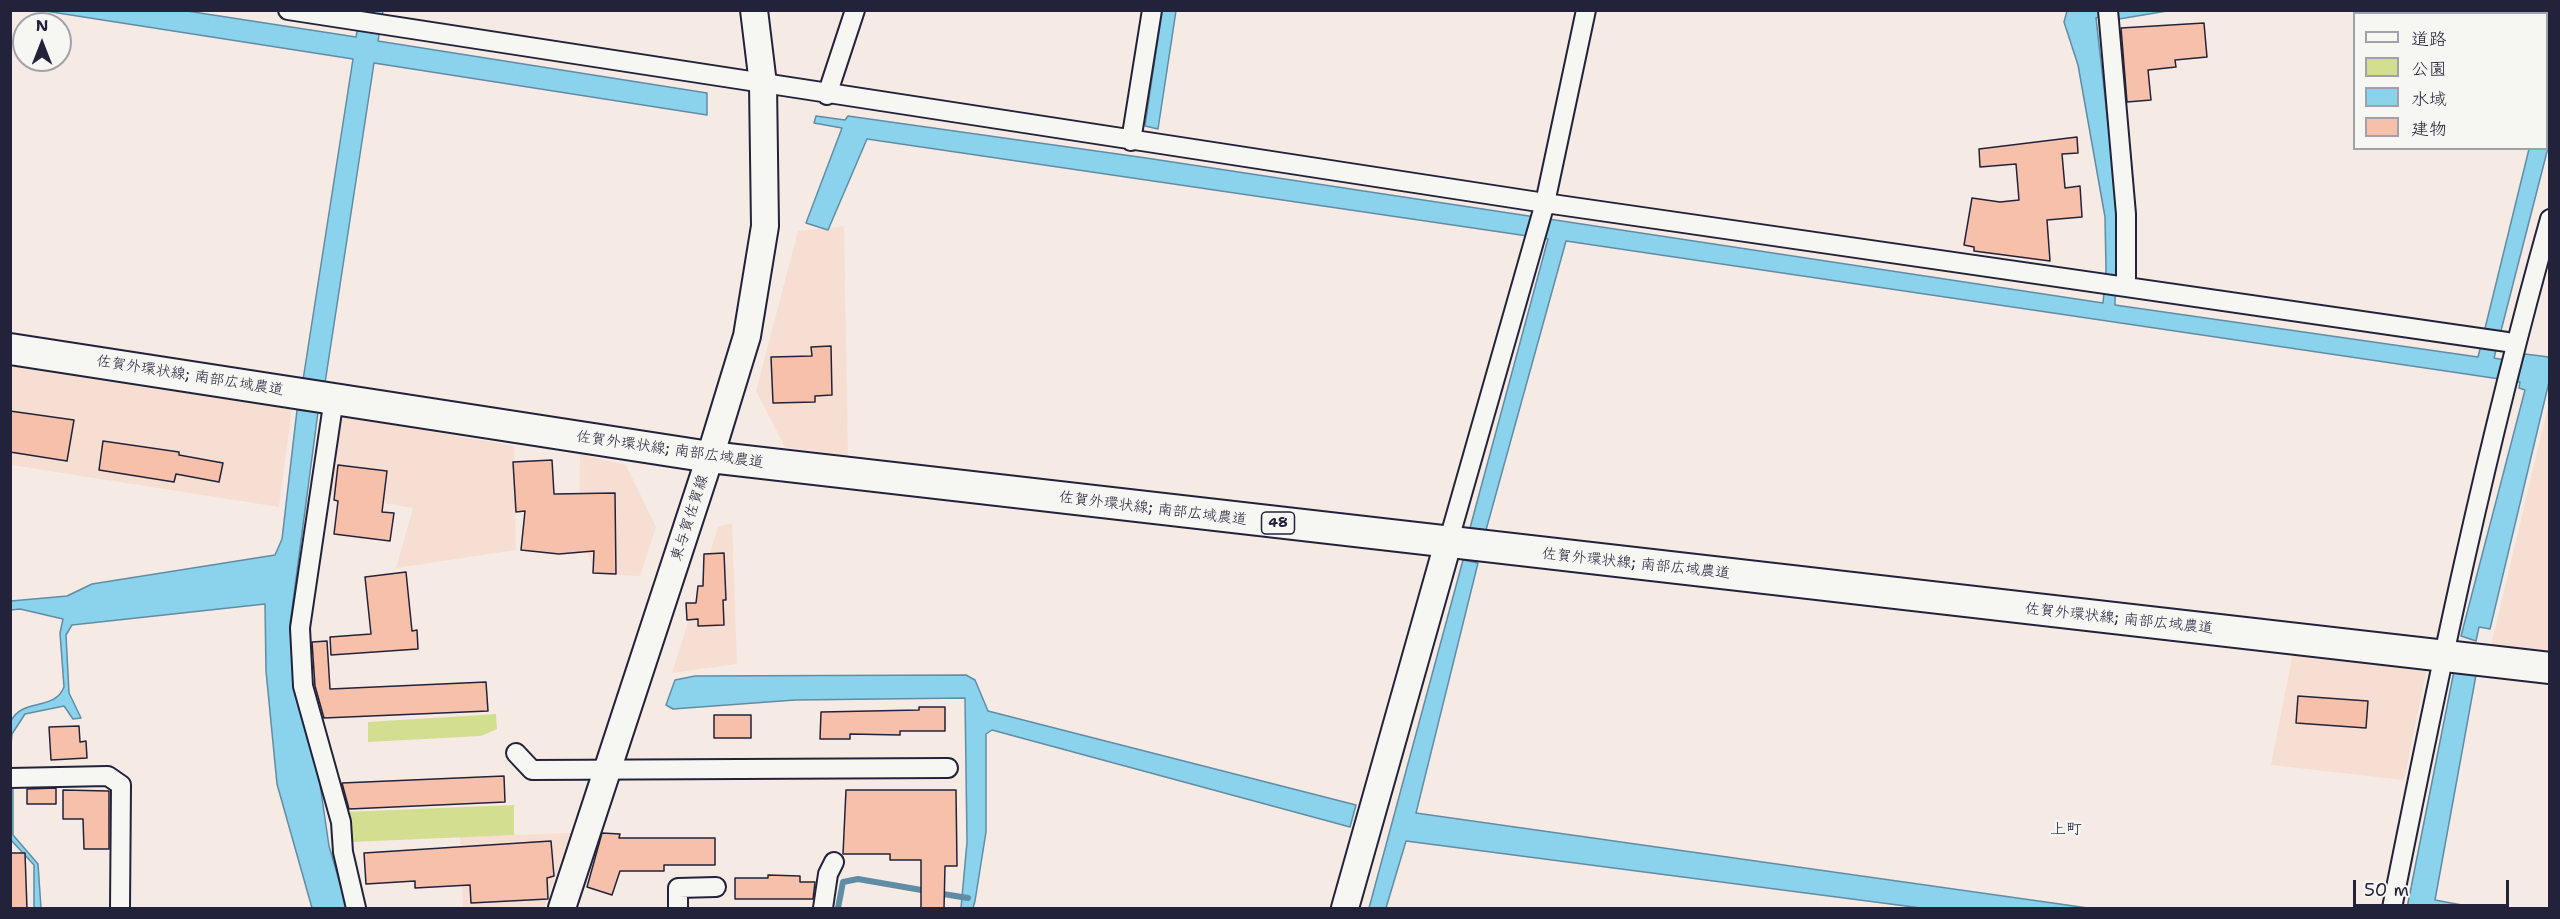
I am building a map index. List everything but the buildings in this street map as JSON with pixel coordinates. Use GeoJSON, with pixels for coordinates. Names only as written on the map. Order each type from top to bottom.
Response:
{"type":"FeatureCollection","features":[{"type":"Feature","properties":{"kind":"main road","name":"東与賀佐賀線"},"geometry":{"type":"LineString","coordinates":[[562,909],[710,457],[747,336],[765,226],[763,84],[754,10]]}},
{"type":"Feature","properties":{"kind":"main road","name":"佐賀外環状線; 南部広域農道"},"geometry":{"type":"LineString","coordinates":[[10,349],[710,457],[2550,668]]}},
{"type":"Feature","properties":{"kind":"main road"},"geometry":{"type":"LineString","coordinates":[[1345,909],[1448,543]]}},
{"type":"Feature","properties":{"kind":"street"},"geometry":{"type":"LineString","coordinates":[[288,10],[1131,141],[1543,208],[2101,283],[2475,338],[2509,350]]}},
{"type":"Feature","properties":{"kind":"street"},"geometry":{"type":"LineString","coordinates":[[827,95],[855,10]]}},
{"type":"Feature","properties":{"kind":"street"},"geometry":{"type":"LineString","coordinates":[[1131,141],[1152,10]]}},
{"type":"Feature","properties":{"kind":"street"},"geometry":{"type":"LineString","coordinates":[[1448,543],[1543,208],[1587,10]]}},
{"type":"Feature","properties":{"kind":"street"},"geometry":{"type":"LineString","coordinates":[[2108,15],[2126,214],[2127,287]]}},
{"type":"Feature","properties":{"kind":"street"},"geometry":{"type":"LineString","coordinates":[[2391,909],[2442,655],[2505,382],[2509,350],[2550,219]]}},
{"type":"Feature","properties":{"kind":"street"},"geometry":{"type":"LineString","coordinates":[[334,398],[300,628],[303,686],[341,822],[344,852],[356,909]]}},
{"type":"Feature","properties":{"kind":"street"},"geometry":{"type":"LineString","coordinates":[[516,753],[532,770],[948,768]]}},
{"type":"Feature","properties":{"kind":"street"},"geometry":{"type":"LineString","coordinates":[[10,778],[108,776],[121,785],[120,909]]}},
{"type":"Feature","properties":{"kind":"street"},"geometry":{"type":"LineString","coordinates":[[822,909],[828,874],[834,862]]}},
{"type":"Feature","properties":{"kind":"street"},"geometry":{"type":"LineString","coordinates":[[678,909],[678,888],[716,887]]}},
{"type":"Feature","properties":{"kind":"shaded area"},"geometry":{"type":"Polygon","coordinates":[[[844,226],[848,456],[785,447],[756,391],[798,231],[844,226]]]}},
{"type":"Feature","properties":{"kind":"shaded area"},"geometry":{"type":"Polygon","coordinates":[[[10,364],[292,408],[279,507],[11,465],[10,364]]]}},
{"type":"Feature","properties":{"kind":"shaded area"},"geometry":{"type":"Polygon","coordinates":[[[2549,402],[2549,653],[2491,646],[2549,402]]]}},
{"type":"Feature","properties":{"kind":"shaded area"},"geometry":{"type":"Polygon","coordinates":[[[341,416],[514,446],[516,550],[396,568],[413,508],[329,494],[341,416]]]}},
{"type":"Feature","properties":{"kind":"shaded area"},"geometry":{"type":"Polygon","coordinates":[[[580,454],[626,465],[656,527],[640,576],[596,574],[579,529],[580,454]]]}},
{"type":"Feature","properties":{"kind":"shaded area"},"geometry":{"type":"Polygon","coordinates":[[[732,523],[737,664],[672,673],[718,527],[732,523]]]}},
{"type":"Feature","properties":{"kind":"shaded area"},"geometry":{"type":"Polygon","coordinates":[[[2293,653],[2427,668],[2404,780],[2271,765],[2293,653]]]}},
{"type":"Feature","properties":{"kind":"shaded area"},"geometry":{"type":"Polygon","coordinates":[[[571,833],[544,908],[463,908],[460,837],[571,833]]]}},
{"type":"Feature","properties":{"kind":"green space"},"geometry":{"type":"Polygon","coordinates":[[[496,714],[497,729],[481,736],[368,742],[368,722],[496,714]]]}},
{"type":"Feature","properties":{"kind":"green space"},"geometry":{"type":"Polygon","coordinates":[[[514,805],[514,835],[351,842],[345,812],[514,805]]]}},
{"type":"Feature","properties":{"kind":"water"},"geometry":{"type":"Polygon","coordinates":[[[45,11],[187,11],[356,37],[361,11],[383,11],[378,41],[707,93],[707,115],[374,63],[325,383],[303,380],[353,59],[72,15],[72,12],[45,11]]]}},
{"type":"Feature","properties":{"kind":"water"},"geometry":{"type":"Polygon","coordinates":[[[1162,11],[1176,11],[1158,129],[1145,126],[1162,11]]]}},
{"type":"Feature","properties":{"kind":"water"},"geometry":{"type":"Polygon","coordinates":[[[2067,11],[2117,11],[2096,18],[2117,203],[2115,305],[2478,357],[2529,150],[2547,150],[2494,358],[2521,363],[2525,354],[2549,357],[2549,382],[2490,629],[2479,627],[2476,641],[2461,636],[2525,390],[2519,388],[2520,382],[1566,241],[1486,530],[1470,528],[1548,239],[867,139],[828,230],[806,223],[842,128],[814,123],[816,116],[845,120],[848,116],[1146,158],[2103,303],[2106,270],[2105,217],[2078,65],[2064,22],[2067,11]]]}},
{"type":"Feature","properties":{"kind":"water"},"geometry":{"type":"Polygon","coordinates":[[[2117,11],[2167,11],[2119,19],[2117,11]]]}},
{"type":"Feature","properties":{"kind":"water"},"geometry":{"type":"Polygon","coordinates":[[[2549,63],[2549,144],[2548,148],[2549,63]]]}},
{"type":"Feature","properties":{"kind":"water"},"geometry":{"type":"Polygon","coordinates":[[[297,410],[318,412],[290,624],[294,685],[318,771],[329,846],[347,908],[312,908],[277,784],[266,671],[265,604],[72,625],[66,635],[69,693],[81,718],[73,719],[64,706],[25,714],[12,734],[11,745],[10,723],[16,714],[30,706],[53,699],[64,687],[60,633],[63,619],[20,609],[11,610],[11,601],[67,596],[92,584],[275,555],[282,539],[297,410]]]}},
{"type":"Feature","properties":{"kind":"water"},"geometry":{"type":"Polygon","coordinates":[[[1463,560],[1478,563],[1416,813],[2088,908],[1921,908],[1406,841],[1386,908],[1369,908],[1463,560]]]}},
{"type":"Feature","properties":{"kind":"water"},"geometry":{"type":"Polygon","coordinates":[[[2454,671],[2476,675],[2435,900],[2478,908],[2407,908],[2454,671]]]}},
{"type":"Feature","properties":{"kind":"water"},"geometry":{"type":"Polygon","coordinates":[[[966,675],[975,680],[988,711],[1356,805],[1350,827],[992,730],[986,734],[986,832],[975,901],[973,908],[961,908],[967,842],[965,698],[795,700],[673,709],[666,705],[675,680],[695,676],[966,675]]]}},
{"type":"Feature","properties":{"kind":"water"},"geometry":{"type":"Polygon","coordinates":[[[13,788],[13,835],[38,864],[41,908],[34,908],[34,865],[11,840],[10,789],[13,788]]]}},
{"type":"Feature","properties":{"kind":"waterway"},"geometry":{"type":"LineString","coordinates":[[838,908],[843,882],[858,879],[927,891]]}},
{"type":"Feature","properties":{"kind":"waterway"},"geometry":{"type":"LineString","coordinates":[[937,893],[968,898]]}},
{"type":"Feature","properties":{"kind":"district","name":"上町"},"geometry":{"type":"Point","coordinates":[2066,830]}}]}
